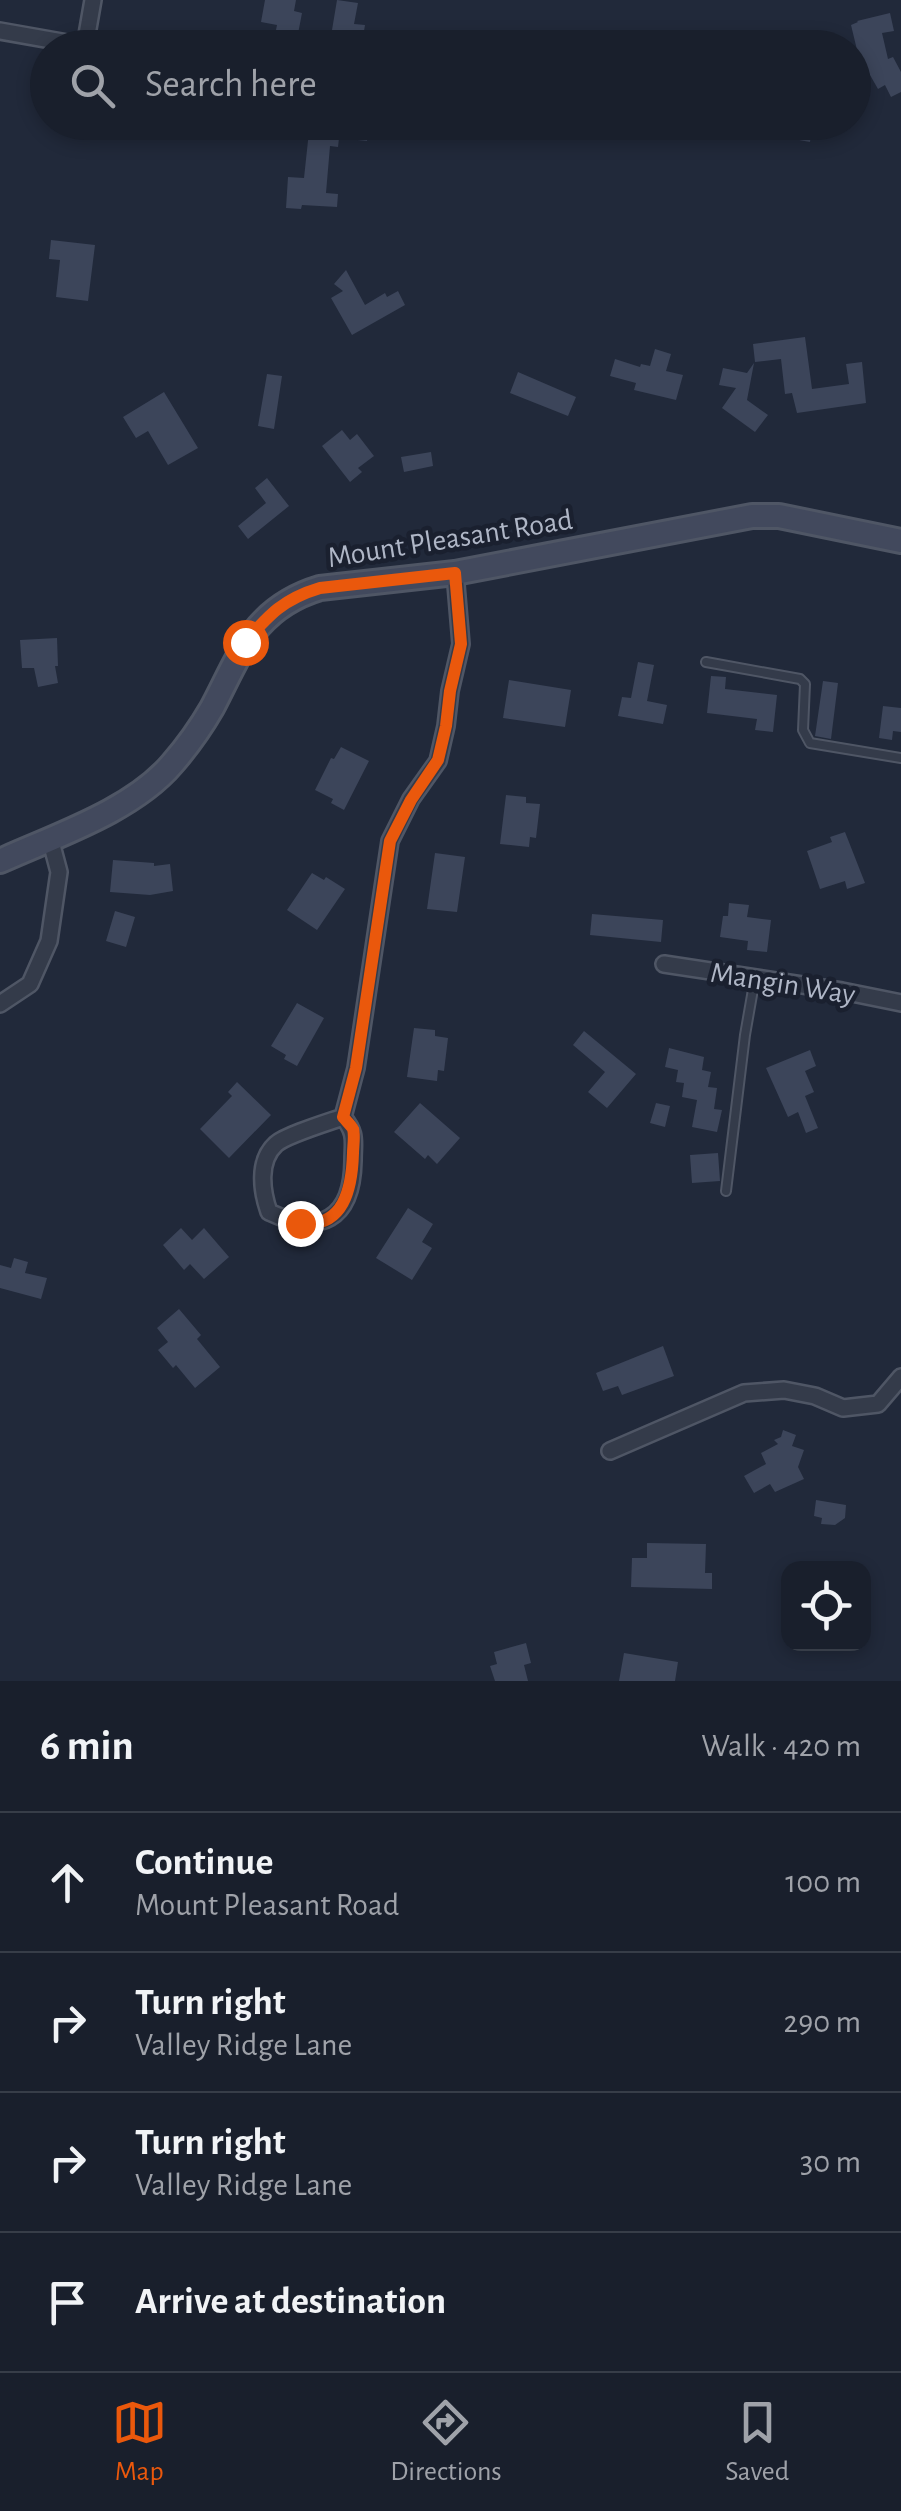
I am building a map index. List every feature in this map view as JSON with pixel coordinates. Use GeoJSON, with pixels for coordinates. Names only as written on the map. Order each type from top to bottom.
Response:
{"type":"FeatureCollection","features":[{"type":"Feature","properties":{"kind":"street"},"geometry":{"type":"LineString","coordinates":[[91,30],[92,0]]}},
{"type":"Feature","properties":{"kind":"street"},"geometry":{"type":"LineString","coordinates":[[0,30],[30,35]]}},
{"type":"Feature","properties":{"kind":"street","name":"Mount Pleasant Road"},"geometry":{"type":"LineString","coordinates":[[0,861],[125,804],[170,766],[209,714],[245,642],[272,611],[303,593],[455,573],[752,516],[779,516],[901,541]]}},
{"type":"Feature","properties":{"kind":"street"},"geometry":{"type":"LineString","coordinates":[[343,1117],[356,1068],[390,841],[438,760],[446,726],[461,644],[455,573]]}},
{"type":"Feature","properties":{"kind":"street"},"geometry":{"type":"LineString","coordinates":[[0,1004],[30,984],[49,941],[59,872],[50,838]]}},
{"type":"Feature","properties":{"kind":"street","name":"Mangin Way"},"geometry":{"type":"LineString","coordinates":[[664,964],[901,1003]]}},
{"type":"Feature","properties":{"kind":"street"},"geometry":{"type":"LineString","coordinates":[[343,1117],[353,1129],[348,1198],[333,1215],[313,1225],[290,1222],[270,1212],[262,1192],[264,1165],[275,1144],[343,1117]]}},
{"type":"Feature","properties":{"kind":"street"},"geometry":{"type":"LineString","coordinates":[[610,1451],[744,1393],[784,1390],[815,1396],[843,1408],[878,1404],[900,1379]]}},
{"type":"Feature","properties":{"kind":"lane"},"geometry":{"type":"LineString","coordinates":[[706,662],[800,679],[805,684],[802,730],[810,742],[901,758]]}},
{"type":"Feature","properties":{"kind":"lane"},"geometry":{"type":"LineString","coordinates":[[726,1190],[755,978]]}},
{"type":"Feature","properties":{"kind":"building"},"geometry":{"type":"Polygon","coordinates":[[[265,0],[296,0],[294,11],[302,13],[299,30],[276,30],[277,25],[261,22],[265,0]]]}},
{"type":"Feature","properties":{"kind":"building"},"geometry":{"type":"Polygon","coordinates":[[[337,0],[358,3],[354,24],[365,25],[364,30],[332,30],[337,0]]]}},
{"type":"Feature","properties":{"kind":"building"},"geometry":{"type":"Polygon","coordinates":[[[890,13],[894,31],[882,33],[888,59],[893,57],[901,72],[901,92],[891,97],[885,85],[878,89],[871,77],[871,30],[852,30],[851,25],[890,13]]]}},
{"type":"Feature","properties":{"kind":"building"},"geometry":{"type":"Polygon","coordinates":[[[308,140],[339,140],[338,147],[330,146],[326,193],[338,194],[337,207],[286,208],[288,177],[304,178],[308,140]]]}},
{"type":"Feature","properties":{"kind":"building"},"geometry":{"type":"Polygon","coordinates":[[[51,240],[95,245],[88,301],[56,297],[60,260],[49,259],[51,240]]]}},
{"type":"Feature","properties":{"kind":"building"},"geometry":{"type":"Polygon","coordinates":[[[346,270],[365,305],[385,293],[387,297],[398,291],[405,305],[352,335],[331,298],[343,291],[334,284],[346,270]]]}},
{"type":"Feature","properties":{"kind":"building"},"geometry":{"type":"Polygon","coordinates":[[[805,337],[812,389],[849,384],[846,364],[862,362],[866,403],[797,413],[792,393],[785,394],[781,359],[755,362],[753,344],[805,337]]]}},
{"type":"Feature","properties":{"kind":"building"},"geometry":{"type":"Polygon","coordinates":[[[655,349],[671,354],[666,371],[683,375],[676,400],[634,390],[636,383],[610,376],[615,359],[650,366],[655,349]]]}},
{"type":"Feature","properties":{"kind":"building"},"geometry":{"type":"Polygon","coordinates":[[[754,363],[747,400],[768,415],[755,432],[722,408],[736,388],[719,385],[723,368],[747,373],[754,363]]]}},
{"type":"Feature","properties":{"kind":"building"},"geometry":{"type":"Polygon","coordinates":[[[518,372],[576,397],[568,416],[510,393],[518,372]]]}},
{"type":"Feature","properties":{"kind":"building"},"geometry":{"type":"Polygon","coordinates":[[[267,374],[282,376],[274,429],[258,426],[267,374]]]}},
{"type":"Feature","properties":{"kind":"building"},"geometry":{"type":"Polygon","coordinates":[[[164,392],[198,448],[168,465],[148,431],[136,438],[123,417],[164,392]]]}},
{"type":"Feature","properties":{"kind":"building"},"geometry":{"type":"Polygon","coordinates":[[[342,430],[350,440],[357,434],[374,456],[358,468],[362,472],[350,482],[322,446],[342,430]]]}},
{"type":"Feature","properties":{"kind":"building"},"geometry":{"type":"Polygon","coordinates":[[[431,452],[433,466],[404,472],[401,457],[431,452]]]}},
{"type":"Feature","properties":{"kind":"building"},"geometry":{"type":"Polygon","coordinates":[[[267,478],[289,506],[248,539],[238,526],[266,503],[255,488],[267,478]]]}},
{"type":"Feature","properties":{"kind":"building"},"geometry":{"type":"Polygon","coordinates":[[[57,638],[58,683],[38,687],[34,668],[22,668],[20,640],[57,638]]]}},
{"type":"Feature","properties":{"kind":"building"},"geometry":{"type":"Polygon","coordinates":[[[638,662],[654,665],[647,701],[667,705],[663,724],[618,716],[622,697],[631,698],[638,662]]]}},
{"type":"Feature","properties":{"kind":"building"},"geometry":{"type":"Polygon","coordinates":[[[711,676],[726,677],[725,689],[777,695],[773,732],[755,730],[757,719],[707,713],[711,676]]]}},
{"type":"Feature","properties":{"kind":"building"},"geometry":{"type":"Polygon","coordinates":[[[509,680],[571,690],[565,727],[503,718],[509,680]]]}},
{"type":"Feature","properties":{"kind":"building"},"geometry":{"type":"Polygon","coordinates":[[[823,681],[838,683],[831,739],[815,736],[823,681]]]}},
{"type":"Feature","properties":{"kind":"building"},"geometry":{"type":"Polygon","coordinates":[[[883,706],[901,708],[901,732],[893,731],[892,740],[879,738],[883,706]]]}},
{"type":"Feature","properties":{"kind":"building"},"geometry":{"type":"Polygon","coordinates":[[[341,747],[369,761],[344,810],[315,790],[341,747]]]}},
{"type":"Feature","properties":{"kind":"building"},"geometry":{"type":"Polygon","coordinates":[[[506,795],[526,797],[526,803],[540,804],[536,838],[530,837],[529,847],[500,844],[506,795]]]}},
{"type":"Feature","properties":{"kind":"building"},"geometry":{"type":"Polygon","coordinates":[[[845,832],[865,883],[847,889],[845,881],[820,889],[807,851],[832,842],[830,837],[845,832]]]}},
{"type":"Feature","properties":{"kind":"building"},"geometry":{"type":"Polygon","coordinates":[[[435,853],[465,857],[457,912],[427,909],[435,853]]]}},
{"type":"Feature","properties":{"kind":"building"},"geometry":{"type":"Polygon","coordinates":[[[113,860],[154,866],[170,864],[173,891],[150,895],[110,892],[113,860]]]}},
{"type":"Feature","properties":{"kind":"building"},"geometry":{"type":"Polygon","coordinates":[[[312,873],[345,889],[317,930],[287,910],[312,873]]]}},
{"type":"Feature","properties":{"kind":"building"},"geometry":{"type":"Polygon","coordinates":[[[729,903],[749,905],[747,917],[771,920],[767,952],[747,950],[748,941],[720,937],[729,903]]]}},
{"type":"Feature","properties":{"kind":"building"},"geometry":{"type":"Polygon","coordinates":[[[115,911],[135,917],[126,947],[106,941],[115,911]]]}},
{"type":"Feature","properties":{"kind":"building"},"geometry":{"type":"Polygon","coordinates":[[[592,914],[663,920],[661,942],[590,935],[592,914]]]}},
{"type":"Feature","properties":{"kind":"building"},"geometry":{"type":"Polygon","coordinates":[[[297,1003],[324,1018],[297,1066],[271,1046],[297,1003]]]}},
{"type":"Feature","properties":{"kind":"building"},"geometry":{"type":"Polygon","coordinates":[[[414,1028],[435,1030],[435,1036],[448,1038],[444,1071],[438,1070],[437,1081],[407,1077],[414,1028]]]}},
{"type":"Feature","properties":{"kind":"building"},"geometry":{"type":"Polygon","coordinates":[[[584,1031],[636,1074],[607,1108],[588,1092],[605,1072],[573,1045],[584,1031]]]}},
{"type":"Feature","properties":{"kind":"building"},"geometry":{"type":"Polygon","coordinates":[[[669,1048],[704,1057],[702,1070],[711,1072],[708,1087],[717,1088],[714,1109],[722,1110],[717,1132],[692,1127],[697,1100],[682,1097],[684,1083],[676,1082],[678,1070],[665,1067],[669,1048]]]}},
{"type":"Feature","properties":{"kind":"building"},"geometry":{"type":"Polygon","coordinates":[[[810,1050],[816,1066],[805,1071],[814,1092],[805,1096],[818,1128],[806,1133],[798,1112],[788,1117],[766,1068],[810,1050]]]}},
{"type":"Feature","properties":{"kind":"building"},"geometry":{"type":"Polygon","coordinates":[[[237,1082],[271,1115],[229,1158],[200,1129],[232,1096],[228,1092],[237,1082]]]}},
{"type":"Feature","properties":{"kind":"building"},"geometry":{"type":"Polygon","coordinates":[[[420,1103],[460,1138],[437,1164],[428,1155],[425,1159],[394,1132],[420,1103]]]}},
{"type":"Feature","properties":{"kind":"building"},"geometry":{"type":"Polygon","coordinates":[[[656,1103],[670,1106],[665,1127],[650,1123],[656,1103]]]}},
{"type":"Feature","properties":{"kind":"building"},"geometry":{"type":"Polygon","coordinates":[[[718,1153],[720,1181],[692,1183],[690,1155],[718,1153]]]}},
{"type":"Feature","properties":{"kind":"building"},"geometry":{"type":"Polygon","coordinates":[[[408,1208],[433,1224],[422,1242],[432,1248],[412,1280],[376,1258],[408,1208]]]}},
{"type":"Feature","properties":{"kind":"building"},"geometry":{"type":"Polygon","coordinates":[[[181,1228],[192,1240],[204,1228],[229,1257],[204,1279],[190,1264],[184,1270],[163,1245],[181,1228]]]}},
{"type":"Feature","properties":{"kind":"building"},"geometry":{"type":"Polygon","coordinates":[[[14,1258],[28,1262],[25,1273],[47,1278],[41,1299],[0,1288],[0,1265],[11,1268],[14,1258]]]}},
{"type":"Feature","properties":{"kind":"building"},"geometry":{"type":"Polygon","coordinates":[[[179,1309],[220,1367],[195,1388],[158,1350],[168,1342],[157,1328],[179,1309]]]}},
{"type":"Feature","properties":{"kind":"building"},"geometry":{"type":"Polygon","coordinates":[[[663,1346],[674,1376],[622,1395],[618,1386],[603,1391],[596,1373],[663,1346]]]}},
{"type":"Feature","properties":{"kind":"building"},"geometry":{"type":"Polygon","coordinates":[[[783,1430],[796,1435],[792,1446],[804,1450],[798,1467],[804,1479],[775,1492],[770,1484],[754,1493],[744,1476],[766,1464],[761,1453],[778,1444],[774,1440],[781,1437],[783,1430]]]}},
{"type":"Feature","properties":{"kind":"building"},"geometry":{"type":"Polygon","coordinates":[[[816,1500],[846,1505],[845,1518],[835,1525],[821,1524],[822,1518],[814,1516],[816,1500]]]}},
{"type":"Feature","properties":{"kind":"building"},"geometry":{"type":"Polygon","coordinates":[[[647,1543],[706,1544],[705,1573],[712,1573],[712,1589],[631,1587],[632,1558],[647,1558],[647,1543]]]}},
{"type":"Feature","properties":{"kind":"building"},"geometry":{"type":"Polygon","coordinates":[[[526,1643],[531,1663],[524,1665],[528,1681],[495,1681],[490,1666],[497,1664],[494,1652],[526,1643]]]}},
{"type":"Feature","properties":{"kind":"building"},"geometry":{"type":"Polygon","coordinates":[[[624,1653],[678,1662],[675,1681],[619,1681],[624,1653]]]}},
{"type":"Feature","properties":{"kind":"route"},"geometry":{"type":"LineString","coordinates":[[245,642],[272,611],[303,593],[455,573],[461,644],[438,760],[390,841],[356,1068],[343,1117],[353,1129],[348,1198],[333,1215],[313,1225],[300,1223]]}}]}
